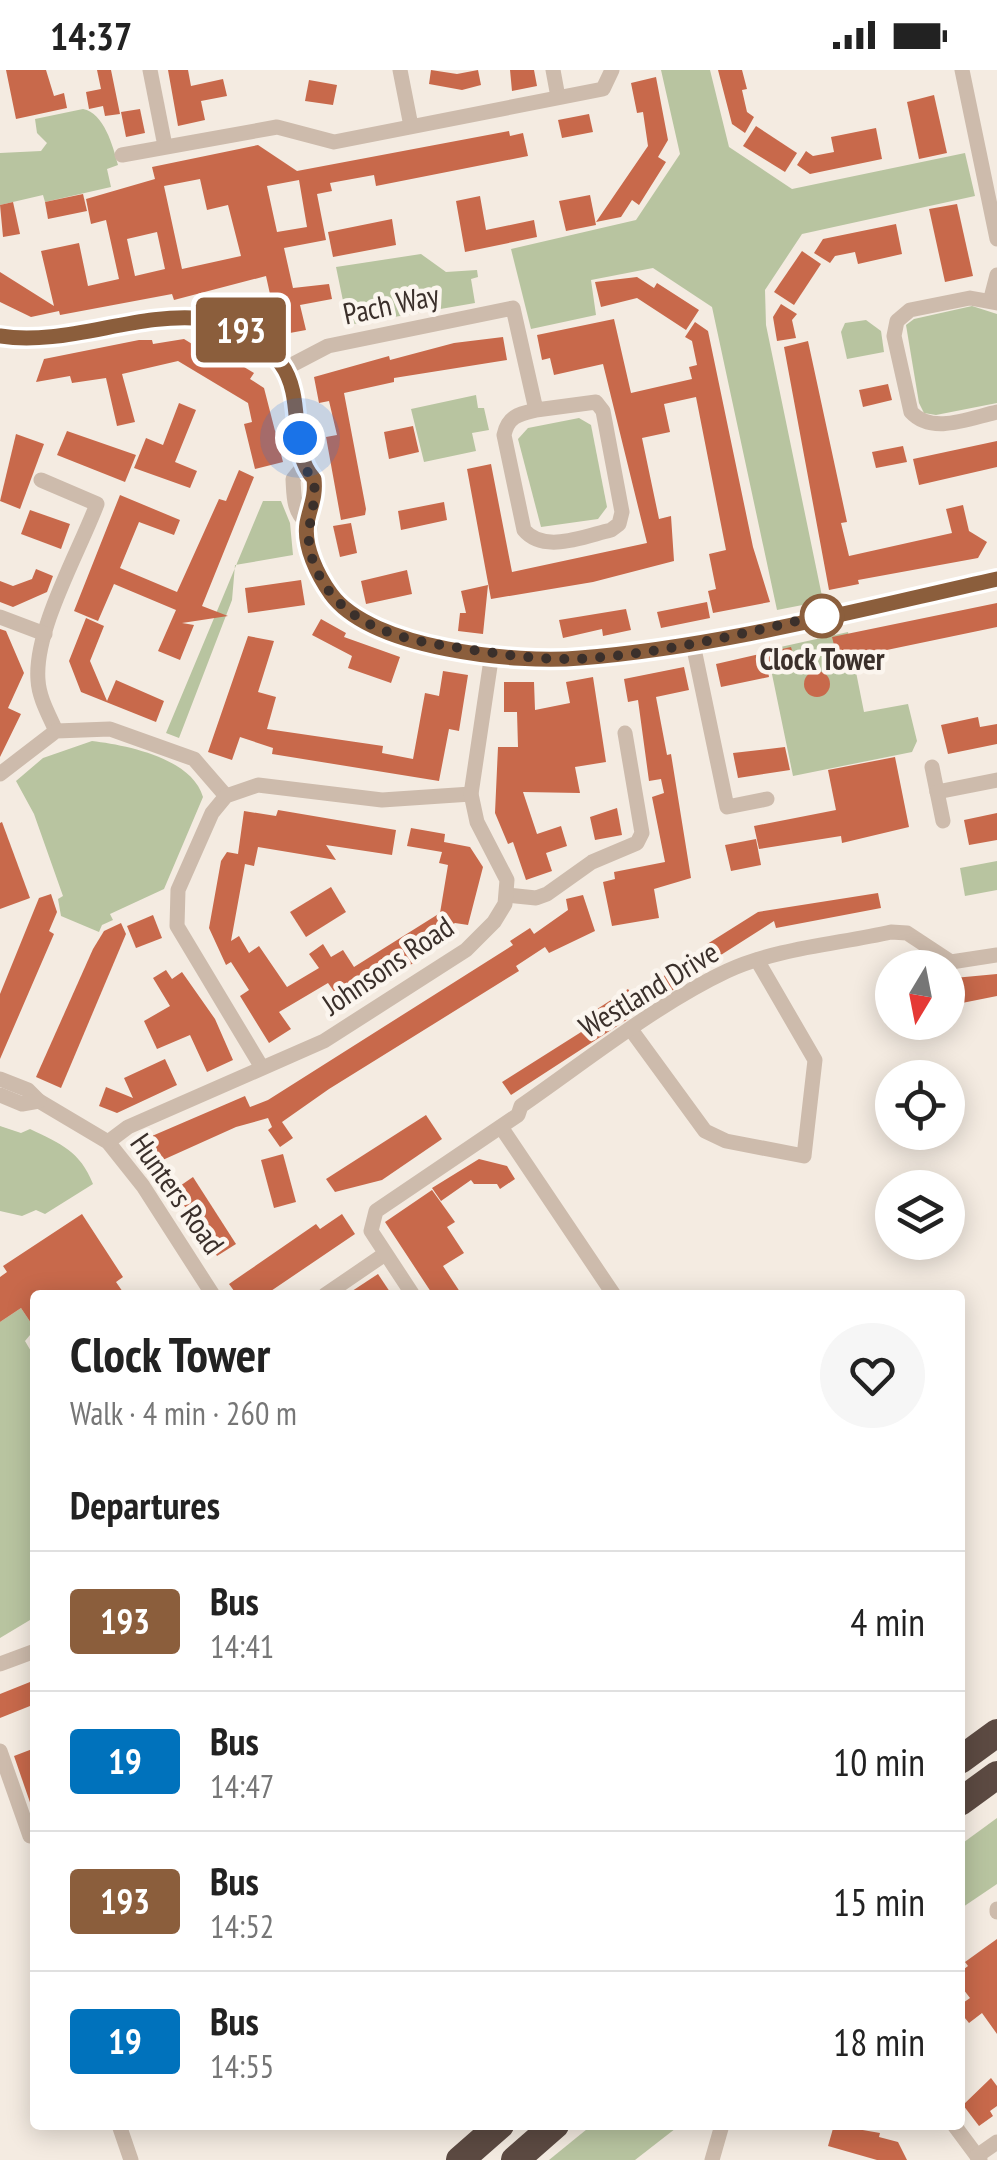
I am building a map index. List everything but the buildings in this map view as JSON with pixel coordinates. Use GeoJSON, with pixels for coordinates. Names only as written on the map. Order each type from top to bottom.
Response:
{"type":"FeatureCollection","features":[{"type":"Feature","properties":{"kind":"highway"},"geometry":{"type":"LineString","coordinates":[[965,1756],[997,1733]]}},
{"type":"Feature","properties":{"kind":"highway"},"geometry":{"type":"LineString","coordinates":[[965,1798],[997,1774]]}},
{"type":"Feature","properties":{"kind":"highway"},"geometry":{"type":"LineString","coordinates":[[460,2160],[494,2130]]}},
{"type":"Feature","properties":{"kind":"highway"},"geometry":{"type":"LineString","coordinates":[[515,2160],[549,2130]]}},
{"type":"Feature","properties":{"kind":"street"},"geometry":{"type":"LineString","coordinates":[[150,70],[164,146]]}},
{"type":"Feature","properties":{"kind":"street"},"geometry":{"type":"LineString","coordinates":[[400,70],[411,126]]}},
{"type":"Feature","properties":{"kind":"street"},"geometry":{"type":"LineString","coordinates":[[552,70],[558,98]]}},
{"type":"Feature","properties":{"kind":"street"},"geometry":{"type":"LineString","coordinates":[[122,155],[277,126],[334,142],[602,89],[612,70]]}},
{"type":"Feature","properties":{"kind":"street"},"geometry":{"type":"LineString","coordinates":[[962,70],[990,170],[997,238]]}},
{"type":"Feature","properties":{"kind":"street"},"geometry":{"type":"LineString","coordinates":[[997,275],[994,300],[910,310],[897,321],[894,336],[911,412],[919,421],[931,426],[997,412]]}},
{"type":"Feature","properties":{"kind":"street","name":"Pach Way"},"geometry":{"type":"LineString","coordinates":[[284,368],[328,346],[513,308],[536,410]]}},
{"type":"Feature","properties":{"kind":"street"},"geometry":{"type":"LineString","coordinates":[[0,336],[32,342],[195,315],[236,328],[264,347],[284,368],[293,389],[303,467],[314,479],[316,494],[307,522],[318,574],[333,597],[356,617],[383,632],[492,653],[578,659],[692,644],[997,579]]}},
{"type":"Feature","properties":{"kind":"street"},"geometry":{"type":"LineString","coordinates":[[584,400],[596,402],[603,411],[622,512],[619,524],[611,530],[546,543],[532,540],[524,530],[504,435],[507,422],[516,415],[536,410],[584,400]]}},
{"type":"Feature","properties":{"kind":"street"},"geometry":{"type":"LineString","coordinates":[[41,480],[98,504],[46,634],[38,680],[56,731]]}},
{"type":"Feature","properties":{"kind":"street"},"geometry":{"type":"LineString","coordinates":[[0,617],[46,634]]}},
{"type":"Feature","properties":{"kind":"street"},"geometry":{"type":"LineString","coordinates":[[692,644],[727,807],[767,799]]}},
{"type":"Feature","properties":{"kind":"street"},"geometry":{"type":"LineString","coordinates":[[492,653],[471,794],[477,822],[502,866],[507,895],[536,898],[547,894],[592,862],[637,844],[642,833],[624,733]]}},
{"type":"Feature","properties":{"kind":"street"},"geometry":{"type":"LineString","coordinates":[[0,774],[56,731],[110,729],[144,738],[194,760],[226,796]]}},
{"type":"Feature","properties":{"kind":"street"},"geometry":{"type":"LineString","coordinates":[[932,767],[943,821]]}},
{"type":"Feature","properties":{"kind":"street"},"geometry":{"type":"LineString","coordinates":[[938,792],[997,780]]}},
{"type":"Feature","properties":{"kind":"street"},"geometry":{"type":"LineString","coordinates":[[261,1066],[177,926],[178,890],[204,828],[226,796],[258,785],[382,800],[471,794]]}},
{"type":"Feature","properties":{"kind":"street","name":"Johnsons Road"},"geometry":{"type":"LineString","coordinates":[[108,1142],[128,1127],[324,1041],[466,950],[494,922],[507,895]]}},
{"type":"Feature","properties":{"kind":"street","name":"Westland Drive"},"geometry":{"type":"LineString","coordinates":[[386,1254],[371,1231],[370,1221],[376,1211],[518,1115],[522,1106],[727,971],[757,960],[891,932],[907,933],[951,962],[997,955]]}},
{"type":"Feature","properties":{"kind":"street"},"geometry":{"type":"LineString","coordinates":[[632,1031],[705,1131],[726,1142],[804,1156],[814,1060],[757,960]]}},
{"type":"Feature","properties":{"kind":"street","name":"Hunters Road"},"geometry":{"type":"LineString","coordinates":[[0,1078],[28,1090],[39,1101],[108,1142],[143,1186],[210,1290]]}},
{"type":"Feature","properties":{"kind":"street","name":"Hunters Road"},"geometry":{"type":"LineString","coordinates":[[0,1095],[22,1104],[39,1101]]}},
{"type":"Feature","properties":{"kind":"street"},"geometry":{"type":"LineString","coordinates":[[501,1127],[611,1290]]}},
{"type":"Feature","properties":{"kind":"street"},"geometry":{"type":"LineString","coordinates":[[332,1290],[386,1254],[410,1290]]}},
{"type":"Feature","properties":{"kind":"street"},"geometry":{"type":"LineString","coordinates":[[0,1664],[30,1653]]}},
{"type":"Feature","properties":{"kind":"street"},"geometry":{"type":"LineString","coordinates":[[0,1751],[30,1836]]}},
{"type":"Feature","properties":{"kind":"street"},"geometry":{"type":"LineString","coordinates":[[121,2130],[131,2160]]}},
{"type":"Feature","properties":{"kind":"street"},"geometry":{"type":"LineString","coordinates":[[712,2160],[721,2130]]}},
{"type":"Feature","properties":{"kind":"street"},"geometry":{"type":"LineString","coordinates":[[958,2130],[979,2158],[997,2142]]}},
{"type":"Feature","properties":{"kind":"green space"},"geometry":{"type":"Polygon","coordinates":[[[661,70],[710,70],[729,147],[792,189],[965,153],[975,196],[802,234],[765,290],[766,325],[823,601],[777,610],[712,307],[653,268],[591,280],[596,315],[531,329],[511,249],[636,220],[680,154],[661,70]]]}},
{"type":"Feature","properties":{"kind":"green space"},"geometry":{"type":"Polygon","coordinates":[[[83,109],[97,117],[110,140],[118,165],[107,169],[111,187],[45,202],[43,195],[0,205],[0,153],[41,151],[47,143],[37,133],[35,119],[83,109]]]}},
{"type":"Feature","properties":{"kind":"green space"},"geometry":{"type":"Polygon","coordinates":[[[421,254],[446,272],[477,270],[478,277],[471,279],[475,303],[348,325],[336,267],[421,254]]]}},
{"type":"Feature","properties":{"kind":"green space"},"geometry":{"type":"Polygon","coordinates":[[[972,306],[997,314],[997,403],[936,415],[924,413],[906,325],[914,319],[972,306]]]}},
{"type":"Feature","properties":{"kind":"green space"},"geometry":{"type":"Polygon","coordinates":[[[866,320],[881,331],[884,352],[847,359],[841,332],[845,323],[866,320]]]}},
{"type":"Feature","properties":{"kind":"green space"},"geometry":{"type":"Polygon","coordinates":[[[476,395],[489,430],[472,433],[476,451],[424,462],[411,409],[476,395]]]}},
{"type":"Feature","properties":{"kind":"green space"},"geometry":{"type":"Polygon","coordinates":[[[579,418],[591,425],[607,507],[598,519],[541,527],[518,439],[528,428],[579,418]]]}},
{"type":"Feature","properties":{"kind":"green space"},"geometry":{"type":"Polygon","coordinates":[[[263,501],[281,501],[290,523],[293,555],[236,565],[263,501]]]}},
{"type":"Feature","properties":{"kind":"green space"},"geometry":{"type":"Polygon","coordinates":[[[235,569],[232,600],[179,738],[166,733],[235,569]]]}},
{"type":"Feature","properties":{"kind":"green space"},"geometry":{"type":"Polygon","coordinates":[[[848,632],[864,712],[908,704],[917,741],[912,752],[793,776],[767,650],[848,632]]]}},
{"type":"Feature","properties":{"kind":"green space"},"geometry":{"type":"Polygon","coordinates":[[[92,741],[139,750],[172,763],[186,772],[203,797],[164,889],[110,914],[113,920],[102,925],[99,932],[61,916],[58,899],[63,896],[34,814],[16,781],[43,758],[92,741]]]}},
{"type":"Feature","properties":{"kind":"green space"},"geometry":{"type":"Polygon","coordinates":[[[997,861],[997,890],[965,896],[960,868],[997,861]]]}},
{"type":"Feature","properties":{"kind":"green space"},"geometry":{"type":"Polygon","coordinates":[[[0,1126],[21,1133],[30,1129],[60,1144],[76,1156],[93,1184],[45,1214],[36,1210],[22,1216],[0,1211],[0,1126]]]}},
{"type":"Feature","properties":{"kind":"green space"},"geometry":{"type":"Polygon","coordinates":[[[21,1308],[30,1322],[30,1335],[25,1341],[30,1350],[30,1620],[0,1638],[0,1322],[21,1308]]]}},
{"type":"Feature","properties":{"kind":"green space"},"geometry":{"type":"Polygon","coordinates":[[[997,1818],[997,1884],[965,1906],[965,1841],[997,1818]]]}},
{"type":"Feature","properties":{"kind":"green space"},"geometry":{"type":"Polygon","coordinates":[[[586,2130],[674,2130],[635,2160],[549,2160],[586,2130]]]}},
{"type":"Feature","properties":{"kind":"bus line","name":"193"},"geometry":{"type":"LineString","coordinates":[[0,336],[32,342],[174,315],[195,315],[236,328],[256,340],[284,368],[293,389],[303,467],[314,479],[316,494],[307,522],[309,548],[318,574],[333,597],[356,617],[383,632],[428,644],[578,659],[692,644],[997,579]]}},
{"type":"Feature","properties":{"kind":"place","name":"Clock Tower"},"geometry":{"type":"Point","coordinates":[822,616]}},
{"type":"Feature","properties":{"kind":"route"},"geometry":{"type":"LineString","coordinates":[[300,438],[303,467],[314,479],[316,494],[307,522],[309,548],[318,574],[333,597],[356,617],[383,632],[428,644],[492,653],[578,659],[692,644],[837,612],[822,616]]}}]}
